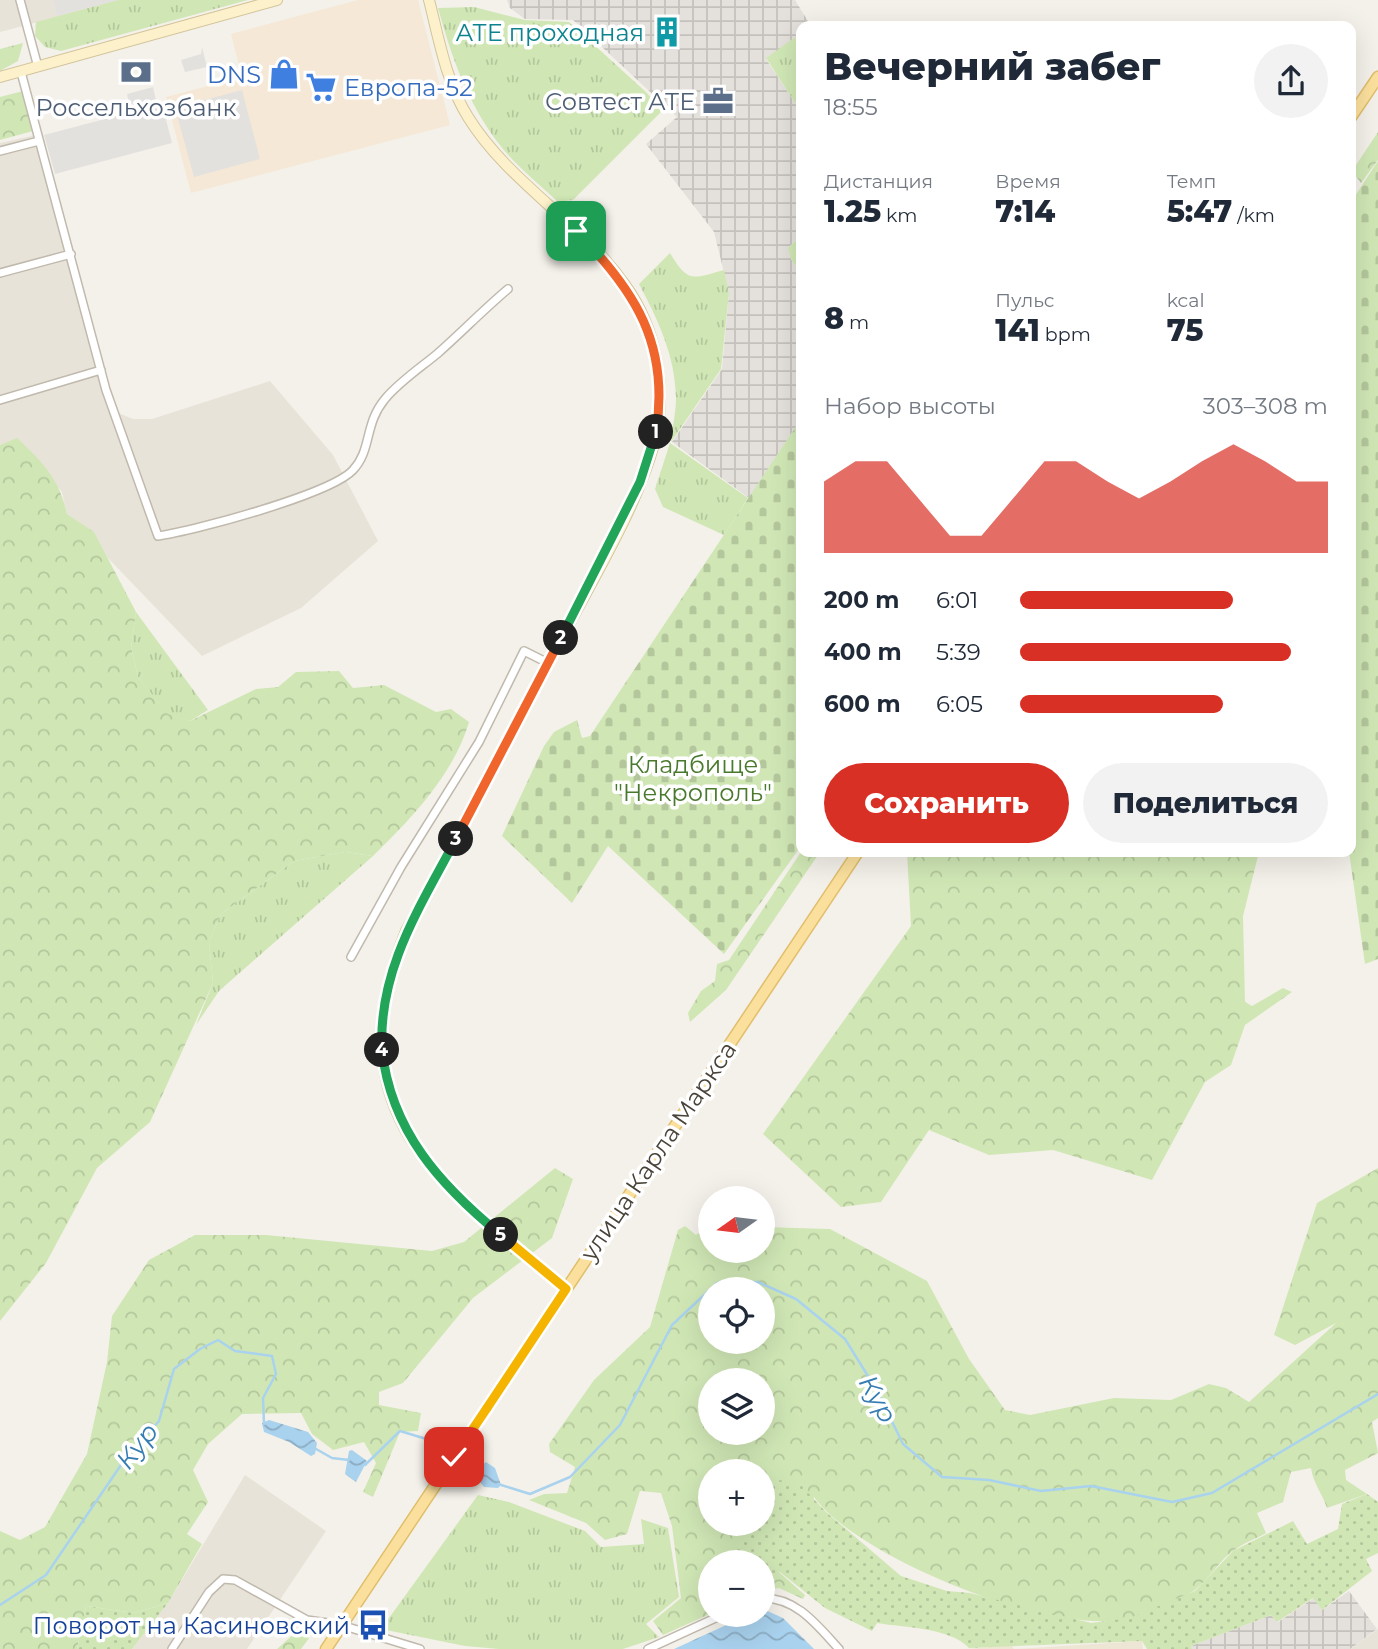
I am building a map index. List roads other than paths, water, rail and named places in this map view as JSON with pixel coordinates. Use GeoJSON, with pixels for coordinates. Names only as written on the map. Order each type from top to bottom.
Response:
{"type":"FeatureCollection","features":[{"type":"Feature","properties":{"kind":"main road"},"geometry":{"type":"LineString","coordinates":[[0,77],[277,0]]}},
{"type":"Feature","properties":{"kind":"main road"},"geometry":{"type":"LineString","coordinates":[[429,0],[446,66],[467,116],[508,165],[612,267],[640,310],[659,373],[656,431],[640,482],[406,931],[385,1001],[382,1046],[385,1075],[393,1105],[405,1130],[437,1177],[460,1201],[566,1289]]}},
{"type":"Feature","properties":{"kind":"main road"},"geometry":{"type":"LineString","coordinates":[[1356,110],[1378,77]]}},
{"type":"Feature","properties":{"kind":"main road","name":"улица Карла Маркса"},"geometry":{"type":"LineString","coordinates":[[326,1649],[855,857]]}},
{"type":"Feature","properties":{"kind":"street"},"geometry":{"type":"LineString","coordinates":[[20,0],[38,67]]}},
{"type":"Feature","properties":{"kind":"street"},"geometry":{"type":"LineString","coordinates":[[20,72],[101,370],[158,536],[181,533],[309,494],[338,482],[353,470],[365,453],[369,424],[385,398],[508,289]]}},
{"type":"Feature","properties":{"kind":"street"},"geometry":{"type":"LineString","coordinates":[[0,150],[39,141]]}},
{"type":"Feature","properties":{"kind":"street"},"geometry":{"type":"LineString","coordinates":[[0,273],[71,254]]}},
{"type":"Feature","properties":{"kind":"street"},"geometry":{"type":"LineString","coordinates":[[0,400],[101,370]]}},
{"type":"Feature","properties":{"kind":"street"},"geometry":{"type":"LineString","coordinates":[[351,957],[401,867],[479,742],[524,651],[548,663]]}},
{"type":"Feature","properties":{"kind":"street"},"geometry":{"type":"LineString","coordinates":[[172,1649],[209,1592],[223,1579],[235,1580],[307,1620],[341,1625],[401,1647],[420,1649]]}},
{"type":"Feature","properties":{"kind":"street"},"geometry":{"type":"LineString","coordinates":[[775,1599],[797,1605],[839,1649]]}},
{"type":"Feature","properties":{"kind":"street"},"geometry":{"type":"LineString","coordinates":[[648,1649],[698,1626]]}},
{"type":"Feature","properties":{"kind":"water"},"geometry":{"type":"Polygon","coordinates":[[[269,1420],[308,1432],[317,1443],[315,1454],[311,1456],[289,1442],[264,1432],[262,1423],[269,1420]]]}},
{"type":"Feature","properties":{"kind":"water"},"geometry":{"type":"Polygon","coordinates":[[[352,1450],[367,1461],[356,1482],[345,1474],[349,1451],[352,1450]]]}},
{"type":"Feature","properties":{"kind":"water"},"geometry":{"type":"Polygon","coordinates":[[[486,1462],[495,1468],[501,1485],[498,1488],[484,1487],[472,1472],[486,1462]]]}},
{"type":"Feature","properties":{"kind":"water"},"geometry":{"type":"Polygon","coordinates":[[[775,1614],[783,1618],[814,1649],[674,1649],[722,1627],[775,1627],[775,1614]]]}},
{"type":"Feature","properties":{"kind":"waterway","name":"Кур"},"geometry":{"type":"LineString","coordinates":[[498,1484],[530,1494],[570,1477],[620,1425],[672,1325],[717,1283],[758,1282],[796,1299],[845,1339],[876,1389],[903,1444],[942,1477],[989,1480],[1041,1491],[1091,1486],[1172,1502],[1212,1493],[1378,1394]]}},
{"type":"Feature","properties":{"kind":"waterway","name":"Кур"},"geometry":{"type":"LineString","coordinates":[[0,1605],[46,1575],[125,1459],[159,1421],[174,1369],[200,1349],[218,1340],[235,1351],[272,1356],[276,1374],[263,1398],[264,1424]]}},
{"type":"Feature","properties":{"kind":"waterway"},"geometry":{"type":"LineString","coordinates":[[365,1465],[400,1431],[433,1441]]}},
{"type":"Feature","properties":{"kind":"waterway","name":"Кур"},"geometry":{"type":"LineString","coordinates":[[316,1449],[332,1458],[349,1460]]}},
{"type":"Feature","properties":{"kind":"place","name":"АТЕ проходная"},"geometry":{"type":"Point","coordinates":[667,32]}},
{"type":"Feature","properties":{"kind":"place","name":"Россельхозбанк"},"geometry":{"type":"Point","coordinates":[136,72]}},
{"type":"Feature","properties":{"kind":"place","name":"DNS"},"geometry":{"type":"Point","coordinates":[284,74]}},
{"type":"Feature","properties":{"kind":"place","name":"Европа-52"},"geometry":{"type":"Point","coordinates":[321,87]}},
{"type":"Feature","properties":{"kind":"place","name":"Совтест АТЕ"},"geometry":{"type":"Point","coordinates":[718,101]}},
{"type":"Feature","properties":{"kind":"place","name":"Поворот на Касиновский"},"geometry":{"type":"Point","coordinates":[373,1625]}},
{"type":"Feature","properties":{"kind":"park label","name":"Кладбище \"Некрополь\""},"geometry":{"type":"Point","coordinates":[693,778]}}]}
